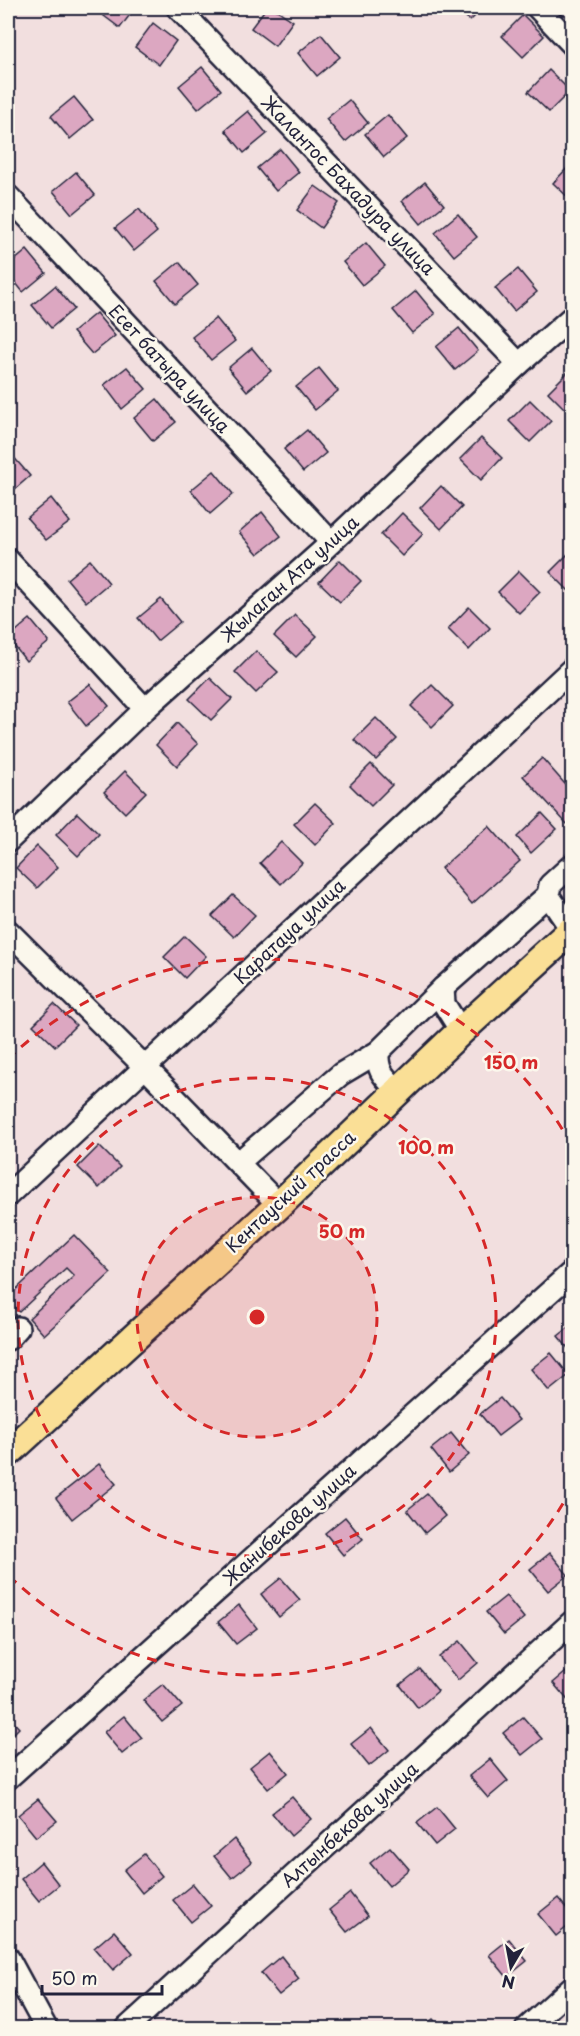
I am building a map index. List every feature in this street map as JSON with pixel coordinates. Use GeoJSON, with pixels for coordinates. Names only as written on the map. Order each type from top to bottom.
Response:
{"type":"FeatureCollection","features":[{"type":"Feature","properties":{"kind":"main road","name":"Кентауский трасса"},"geometry":{"type":"LineString","coordinates":[[8,1453],[279,1205],[461,1031],[573,930]]}},
{"type":"Feature","properties":{"kind":"street","name":"Жалантос Бахадура улица"},"geometry":{"type":"LineString","coordinates":[[178,8],[519,364]]}},
{"type":"Feature","properties":{"kind":"street"},"geometry":{"type":"LineString","coordinates":[[538,8],[573,44]]}},
{"type":"Feature","properties":{"kind":"street","name":"Есет батыра улица"},"geometry":{"type":"LineString","coordinates":[[8,196],[331,542]]}},
{"type":"Feature","properties":{"kind":"street","name":"Жылаган Ата улица"},"geometry":{"type":"LineString","coordinates":[[8,841],[145,709],[331,542],[519,364],[573,317]]}},
{"type":"Feature","properties":{"kind":"street"},"geometry":{"type":"LineString","coordinates":[[8,560],[145,709]]}},
{"type":"Feature","properties":{"kind":"street","name":"Каратауа улица"},"geometry":{"type":"LineString","coordinates":[[8,1196],[573,669]]}},
{"type":"Feature","properties":{"kind":"street"},"geometry":{"type":"LineString","coordinates":[[239,1162],[341,1074],[378,1052],[443,988],[548,895],[550,885],[573,866]]}},
{"type":"Feature","properties":{"kind":"street"},"geometry":{"type":"LineString","coordinates":[[548,895],[573,930]]}},
{"type":"Feature","properties":{"kind":"street"},"geometry":{"type":"LineString","coordinates":[[8,931],[279,1205]]}},
{"type":"Feature","properties":{"kind":"street"},"geometry":{"type":"LineString","coordinates":[[443,988],[444,1004],[461,1031]]}},
{"type":"Feature","properties":{"kind":"street"},"geometry":{"type":"LineString","coordinates":[[378,1052],[377,1064],[380,1071],[398,1090]]}},
{"type":"Feature","properties":{"kind":"street","name":"Жанибекова улица"},"geometry":{"type":"LineString","coordinates":[[8,1778],[573,1272]]}},
{"type":"Feature","properties":{"kind":"street","name":"Алтынбекова улица"},"geometry":{"type":"LineString","coordinates":[[127,2028],[573,1622]]}},
{"type":"Feature","properties":{"kind":"street"},"geometry":{"type":"LineString","coordinates":[[8,1958],[46,2028]]}},
{"type":"Feature","properties":{"kind":"street"},"geometry":{"type":"LineString","coordinates":[[527,2028],[573,1987]]}},
{"type":"Feature","properties":{"kind":"building"},"geometry":{"type":"Polygon","coordinates":[[[98,8],[135,8],[120,28],[96,10],[98,8]]]}},
{"type":"Feature","properties":{"kind":"building"},"geometry":{"type":"Polygon","coordinates":[[[266,8],[274,8],[293,21],[275,46],[251,28],[266,8]]]}},
{"type":"Feature","properties":{"kind":"building"},"geometry":{"type":"Polygon","coordinates":[[[457,8],[483,8],[470,21],[457,8]]]}},
{"type":"Feature","properties":{"kind":"building"},"geometry":{"type":"Polygon","coordinates":[[[523,15],[544,36],[523,57],[502,36],[523,15]]]}},
{"type":"Feature","properties":{"kind":"building"},"geometry":{"type":"Polygon","coordinates":[[[153,23],[176,41],[159,65],[135,47],[153,23]]]}},
{"type":"Feature","properties":{"kind":"building"},"geometry":{"type":"Polygon","coordinates":[[[321,34],[340,57],[317,76],[298,53],[321,34]]]}},
{"type":"Feature","properties":{"kind":"building"},"geometry":{"type":"Polygon","coordinates":[[[202,67],[221,90],[198,109],[179,86],[202,67]]]}},
{"type":"Feature","properties":{"kind":"building"},"geometry":{"type":"Polygon","coordinates":[[[549,70],[570,91],[549,112],[528,92],[549,70]]]}},
{"type":"Feature","properties":{"kind":"building"},"geometry":{"type":"Polygon","coordinates":[[[74,97],[93,120],[70,139],[51,116],[74,97]]]}},
{"type":"Feature","properties":{"kind":"building"},"geometry":{"type":"Polygon","coordinates":[[[349,100],[368,123],[345,142],[326,119],[349,100]]]}},
{"type":"Feature","properties":{"kind":"building"},"geometry":{"type":"Polygon","coordinates":[[[248,111],[267,134],[244,153],[225,130],[248,111]]]}},
{"type":"Feature","properties":{"kind":"building"},"geometry":{"type":"Polygon","coordinates":[[[388,115],[407,138],[384,157],[365,134],[388,115]]]}},
{"type":"Feature","properties":{"kind":"building"},"geometry":{"type":"Polygon","coordinates":[[[280,149],[299,172],[276,191],[257,168],[280,149]]]}},
{"type":"Feature","properties":{"kind":"building"},"geometry":{"type":"Polygon","coordinates":[[[572,163],[572,201],[553,183],[572,163]]]}},
{"type":"Feature","properties":{"kind":"building"},"geometry":{"type":"Polygon","coordinates":[[[76,172],[95,195],[72,214],[53,191],[76,172]]]}},
{"type":"Feature","properties":{"kind":"building"},"geometry":{"type":"Polygon","coordinates":[[[425,182],[444,205],[421,224],[402,201],[425,182]]]}},
{"type":"Feature","properties":{"kind":"building"},"geometry":{"type":"Polygon","coordinates":[[[315,186],[339,203],[321,228],[297,210],[315,186]]]}},
{"type":"Feature","properties":{"kind":"building"},"geometry":{"type":"Polygon","coordinates":[[[139,209],[157,232],[134,251],[115,228],[139,209]]]}},
{"type":"Feature","properties":{"kind":"building"},"geometry":{"type":"Polygon","coordinates":[[[458,214],[477,237],[454,256],[435,233],[458,214]]]}},
{"type":"Feature","properties":{"kind":"building"},"geometry":{"type":"Polygon","coordinates":[[[366,243],[385,266],[362,285],[343,262],[366,243]]]}},
{"type":"Feature","properties":{"kind":"building"},"geometry":{"type":"Polygon","coordinates":[[[27,250],[46,273],[23,292],[8,273],[8,266],[27,250]]]}},
{"type":"Feature","properties":{"kind":"building"},"geometry":{"type":"Polygon","coordinates":[[[179,262],[198,285],[175,304],[156,281],[179,262]]]}},
{"type":"Feature","properties":{"kind":"building"},"geometry":{"type":"Polygon","coordinates":[[[518,269],[537,292],[514,311],[495,288],[518,269]]]}},
{"type":"Feature","properties":{"kind":"building"},"geometry":{"type":"Polygon","coordinates":[[[55,286],[74,309],[51,328],[32,305],[55,286]]]}},
{"type":"Feature","properties":{"kind":"building"},"geometry":{"type":"Polygon","coordinates":[[[416,291],[435,314],[412,333],[393,310],[416,291]]]}},
{"type":"Feature","properties":{"kind":"building"},"geometry":{"type":"Polygon","coordinates":[[[96,313],[115,336],[92,354],[73,332],[96,313]]]}},
{"type":"Feature","properties":{"kind":"building"},"geometry":{"type":"Polygon","coordinates":[[[216,318],[235,341],[211,360],[192,337],[216,318]]]}},
{"type":"Feature","properties":{"kind":"building"},"geometry":{"type":"Polygon","coordinates":[[[459,328],[478,351],[455,370],[436,347],[459,328]]]}},
{"type":"Feature","properties":{"kind":"building"},"geometry":{"type":"Polygon","coordinates":[[[252,348],[271,371],[247,391],[228,368],[252,348]]]}},
{"type":"Feature","properties":{"kind":"building"},"geometry":{"type":"Polygon","coordinates":[[[127,367],[146,389],[122,409],[104,385],[127,367]]]}},
{"type":"Feature","properties":{"kind":"building"},"geometry":{"type":"Polygon","coordinates":[[[319,368],[338,391],[315,410],[296,387],[319,368]]]}},
{"type":"Feature","properties":{"kind":"building"},"geometry":{"type":"Polygon","coordinates":[[[569,371],[572,375],[572,410],[569,413],[548,392],[569,371]]]}},
{"type":"Feature","properties":{"kind":"building"},"geometry":{"type":"Polygon","coordinates":[[[157,399],[176,422],[153,441],[134,418],[157,399]]]}},
{"type":"Feature","properties":{"kind":"building"},"geometry":{"type":"Polygon","coordinates":[[[530,400],[551,421],[530,442],[509,421],[530,400]]]}},
{"type":"Feature","properties":{"kind":"building"},"geometry":{"type":"Polygon","coordinates":[[[307,430],[326,453],[303,472],[284,449],[307,430]]]}},
{"type":"Feature","properties":{"kind":"building"},"geometry":{"type":"Polygon","coordinates":[[[481,438],[502,458],[481,480],[460,459],[481,438]]]}},
{"type":"Feature","properties":{"kind":"building"},"geometry":{"type":"Polygon","coordinates":[[[11,454],[30,476],[8,495],[8,457],[11,454]]]}},
{"type":"Feature","properties":{"kind":"building"},"geometry":{"type":"Polygon","coordinates":[[[214,471],[233,494],[210,514],[191,490],[214,471]]]}},
{"type":"Feature","properties":{"kind":"building"},"geometry":{"type":"Polygon","coordinates":[[[441,486],[462,507],[441,529],[420,508],[441,486]]]}},
{"type":"Feature","properties":{"kind":"building"},"geometry":{"type":"Polygon","coordinates":[[[51,498],[70,522],[46,540],[27,518],[51,498]]]}},
{"type":"Feature","properties":{"kind":"building"},"geometry":{"type":"Polygon","coordinates":[[[262,512],[281,536],[258,554],[239,532],[262,512]]]}},
{"type":"Feature","properties":{"kind":"building"},"geometry":{"type":"Polygon","coordinates":[[[402,513],[423,534],[402,556],[381,535],[402,513]]]}},
{"type":"Feature","properties":{"kind":"building"},"geometry":{"type":"Polygon","coordinates":[[[572,552],[571,593],[550,572],[572,552]]]}},
{"type":"Feature","properties":{"kind":"building"},"geometry":{"type":"Polygon","coordinates":[[[90,560],[109,583],[86,602],[67,579],[90,560]]]}},
{"type":"Feature","properties":{"kind":"building"},"geometry":{"type":"Polygon","coordinates":[[[340,560],[361,581],[340,602],[319,582],[340,560]]]}},
{"type":"Feature","properties":{"kind":"building"},"geometry":{"type":"Polygon","coordinates":[[[519,571],[540,592],[519,613],[498,592],[519,571]]]}},
{"type":"Feature","properties":{"kind":"building"},"geometry":{"type":"Polygon","coordinates":[[[161,599],[180,622],[157,641],[138,618],[161,599]]]}},
{"type":"Feature","properties":{"kind":"building"},"geometry":{"type":"Polygon","coordinates":[[[469,607],[490,628],[469,650],[448,629],[469,607]]]}},
{"type":"Feature","properties":{"kind":"building"},"geometry":{"type":"Polygon","coordinates":[[[295,615],[317,636],[296,657],[274,636],[295,615]]]}},
{"type":"Feature","properties":{"kind":"building"},"geometry":{"type":"Polygon","coordinates":[[[30,619],[49,642],[26,661],[8,638],[30,619]]]}},
{"type":"Feature","properties":{"kind":"building"},"geometry":{"type":"Polygon","coordinates":[[[256,651],[278,672],[256,693],[235,672],[256,651]]]}},
{"type":"Feature","properties":{"kind":"building"},"geometry":{"type":"Polygon","coordinates":[[[210,678],[232,699],[211,720],[189,699],[210,678]]]}},
{"type":"Feature","properties":{"kind":"building"},"geometry":{"type":"Polygon","coordinates":[[[90,684],[109,706],[86,726],[67,702],[90,684]]]}},
{"type":"Feature","properties":{"kind":"building"},"geometry":{"type":"Polygon","coordinates":[[[432,685],[453,706],[432,727],[411,706],[432,685]]]}},
{"type":"Feature","properties":{"kind":"building"},"geometry":{"type":"Polygon","coordinates":[[[376,718],[397,739],[376,760],[354,740],[376,718]]]}},
{"type":"Feature","properties":{"kind":"building"},"geometry":{"type":"Polygon","coordinates":[[[177,723],[198,744],[177,766],[156,745],[177,723]]]}},
{"type":"Feature","properties":{"kind":"building"},"geometry":{"type":"Polygon","coordinates":[[[542,758],[572,792],[572,819],[567,824],[523,776],[542,758]]]}},
{"type":"Feature","properties":{"kind":"building"},"geometry":{"type":"Polygon","coordinates":[[[371,764],[392,785],[371,806],[350,785],[371,764]]]}},
{"type":"Feature","properties":{"kind":"building"},"geometry":{"type":"Polygon","coordinates":[[[125,771],[146,792],[125,813],[104,792],[125,771]]]}},
{"type":"Feature","properties":{"kind":"building"},"geometry":{"type":"Polygon","coordinates":[[[315,803],[336,823],[315,845],[294,824],[315,803]]]}},
{"type":"Feature","properties":{"kind":"building"},"geometry":{"type":"Polygon","coordinates":[[[77,813],[99,834],[78,856],[56,835],[77,813]]]}},
{"type":"Feature","properties":{"kind":"building"},"geometry":{"type":"Polygon","coordinates":[[[542,813],[557,829],[531,853],[517,837],[542,813]]]}},
{"type":"Feature","properties":{"kind":"building"},"geometry":{"type":"Polygon","coordinates":[[[489,826],[520,861],[472,904],[441,868],[489,826]]]}},
{"type":"Feature","properties":{"kind":"building"},"geometry":{"type":"Polygon","coordinates":[[[281,842],[302,863],[281,884],[260,863],[281,842]]]}},
{"type":"Feature","properties":{"kind":"building"},"geometry":{"type":"Polygon","coordinates":[[[37,846],[58,867],[37,888],[16,868],[37,846]]]}},
{"type":"Feature","properties":{"kind":"building"},"geometry":{"type":"Polygon","coordinates":[[[233,895],[255,915],[234,937],[212,916],[233,895]]]}},
{"type":"Feature","properties":{"kind":"building"},"geometry":{"type":"Polygon","coordinates":[[[185,936],[206,956],[185,978],[164,957],[185,936]]]}},
{"type":"Feature","properties":{"kind":"building"},"geometry":{"type":"Polygon","coordinates":[[[54,1004],[76,1025],[55,1046],[33,1025],[54,1004]]]}},
{"type":"Feature","properties":{"kind":"building"},"geometry":{"type":"Polygon","coordinates":[[[99,1146],[120,1167],[99,1188],[78,1167],[99,1146]]]}},
{"type":"Feature","properties":{"kind":"building"},"geometry":{"type":"Polygon","coordinates":[[[74,1235],[111,1273],[44,1335],[29,1318],[74,1276],[66,1268],[19,1312],[8,1297],[74,1235]]]}},
{"type":"Feature","properties":{"kind":"building"},"geometry":{"type":"Polygon","coordinates":[[[572,1325],[572,1353],[558,1336],[572,1325]]]}},
{"type":"Feature","properties":{"kind":"building"},"geometry":{"type":"Polygon","coordinates":[[[551,1353],[569,1375],[549,1391],[531,1369],[551,1353]]]}},
{"type":"Feature","properties":{"kind":"building"},"geometry":{"type":"Polygon","coordinates":[[[500,1398],[519,1420],[498,1436],[480,1414],[500,1398]]]}},
{"type":"Feature","properties":{"kind":"building"},"geometry":{"type":"Polygon","coordinates":[[[451,1433],[469,1455],[449,1472],[431,1449],[451,1433]]]}},
{"type":"Feature","properties":{"kind":"building"},"geometry":{"type":"Polygon","coordinates":[[[99,1464],[116,1484],[72,1519],[56,1498],[99,1464]]]}},
{"type":"Feature","properties":{"kind":"building"},"geometry":{"type":"Polygon","coordinates":[[[427,1494],[445,1516],[425,1533],[407,1510],[427,1494]]]}},
{"type":"Feature","properties":{"kind":"building"},"geometry":{"type":"Polygon","coordinates":[[[345,1517],[363,1539],[343,1555],[325,1533],[345,1517]]]}},
{"type":"Feature","properties":{"kind":"building"},"geometry":{"type":"Polygon","coordinates":[[[550,1553],[568,1575],[548,1591],[530,1569],[550,1553]]]}},
{"type":"Feature","properties":{"kind":"building"},"geometry":{"type":"Polygon","coordinates":[[[281,1578],[300,1600],[279,1617],[261,1594],[281,1578]]]}},
{"type":"Feature","properties":{"kind":"building"},"geometry":{"type":"Polygon","coordinates":[[[506,1596],[524,1618],[504,1634],[486,1612],[506,1596]]]}},
{"type":"Feature","properties":{"kind":"building"},"geometry":{"type":"Polygon","coordinates":[[[239,1605],[257,1628],[236,1644],[218,1622],[239,1605]]]}},
{"type":"Feature","properties":{"kind":"building"},"geometry":{"type":"Polygon","coordinates":[[[460,1641],[478,1663],[458,1680],[439,1657],[460,1641]]]}},
{"type":"Feature","properties":{"kind":"building"},"geometry":{"type":"Polygon","coordinates":[[[572,1667],[572,1705],[553,1683],[572,1667]]]}},
{"type":"Feature","properties":{"kind":"building"},"geometry":{"type":"Polygon","coordinates":[[[420,1669],[438,1691],[418,1708],[400,1685],[420,1669]]]}},
{"type":"Feature","properties":{"kind":"building"},"geometry":{"type":"Polygon","coordinates":[[[163,1684],[182,1706],[162,1722],[143,1700],[163,1684]]]}},
{"type":"Feature","properties":{"kind":"building"},"geometry":{"type":"Polygon","coordinates":[[[8,1716],[19,1728],[8,1739],[8,1716]]]}},
{"type":"Feature","properties":{"kind":"building"},"geometry":{"type":"Polygon","coordinates":[[[124,1716],[142,1738],[122,1754],[104,1732],[124,1716]]]}},
{"type":"Feature","properties":{"kind":"building"},"geometry":{"type":"Polygon","coordinates":[[[523,1717],[542,1739],[522,1755],[503,1733],[523,1717]]]}},
{"type":"Feature","properties":{"kind":"building"},"geometry":{"type":"Polygon","coordinates":[[[371,1728],[389,1750],[369,1766],[351,1744],[371,1728]]]}},
{"type":"Feature","properties":{"kind":"building"},"geometry":{"type":"Polygon","coordinates":[[[270,1751],[288,1773],[268,1789],[250,1767],[270,1751]]]}},
{"type":"Feature","properties":{"kind":"building"},"geometry":{"type":"Polygon","coordinates":[[[490,1759],[508,1781],[488,1798],[469,1776],[490,1759]]]}},
{"type":"Feature","properties":{"kind":"building"},"geometry":{"type":"Polygon","coordinates":[[[292,1797],[311,1819],[291,1836],[272,1813],[292,1797]]]}},
{"type":"Feature","properties":{"kind":"building"},"geometry":{"type":"Polygon","coordinates":[[[38,1799],[57,1821],[36,1837],[18,1815],[38,1799]]]}},
{"type":"Feature","properties":{"kind":"building"},"geometry":{"type":"Polygon","coordinates":[[[437,1807],[455,1829],[435,1845],[417,1823],[437,1807]]]}},
{"type":"Feature","properties":{"kind":"building"},"geometry":{"type":"Polygon","coordinates":[[[234,1839],[252,1862],[232,1878],[214,1856],[234,1839]]]}},
{"type":"Feature","properties":{"kind":"building"},"geometry":{"type":"Polygon","coordinates":[[[390,1847],[409,1869],[389,1886],[370,1863],[390,1847]]]}},
{"type":"Feature","properties":{"kind":"building"},"geometry":{"type":"Polygon","coordinates":[[[144,1854],[162,1876],[142,1893],[124,1870],[144,1854]]]}},
{"type":"Feature","properties":{"kind":"building"},"geometry":{"type":"Polygon","coordinates":[[[41,1862],[59,1885],[39,1901],[21,1879],[41,1862]]]}},
{"type":"Feature","properties":{"kind":"building"},"geometry":{"type":"Polygon","coordinates":[[[193,1884],[211,1906],[191,1922],[173,1900],[193,1884]]]}},
{"type":"Feature","properties":{"kind":"building"},"geometry":{"type":"Polygon","coordinates":[[[350,1893],[368,1916],[347,1932],[329,1910],[350,1893]]]}},
{"type":"Feature","properties":{"kind":"building"},"geometry":{"type":"Polygon","coordinates":[[[558,1898],[572,1915],[572,1923],[556,1936],[538,1914],[558,1898]]]}},
{"type":"Feature","properties":{"kind":"building"},"geometry":{"type":"Polygon","coordinates":[[[114,1931],[133,1953],[113,1970],[94,1948],[114,1931]]]}},
{"type":"Feature","properties":{"kind":"building"},"geometry":{"type":"Polygon","coordinates":[[[509,1939],[527,1961],[507,1977],[489,1955],[509,1939]]]}},
{"type":"Feature","properties":{"kind":"building"},"geometry":{"type":"Polygon","coordinates":[[[281,1956],[299,1979],[279,1995],[261,1973],[281,1956]]]}},
{"type":"Feature","properties":{"kind":"building"},"geometry":{"type":"Polygon","coordinates":[[[433,2019],[441,2028],[421,2028],[433,2019]]]}}]}
